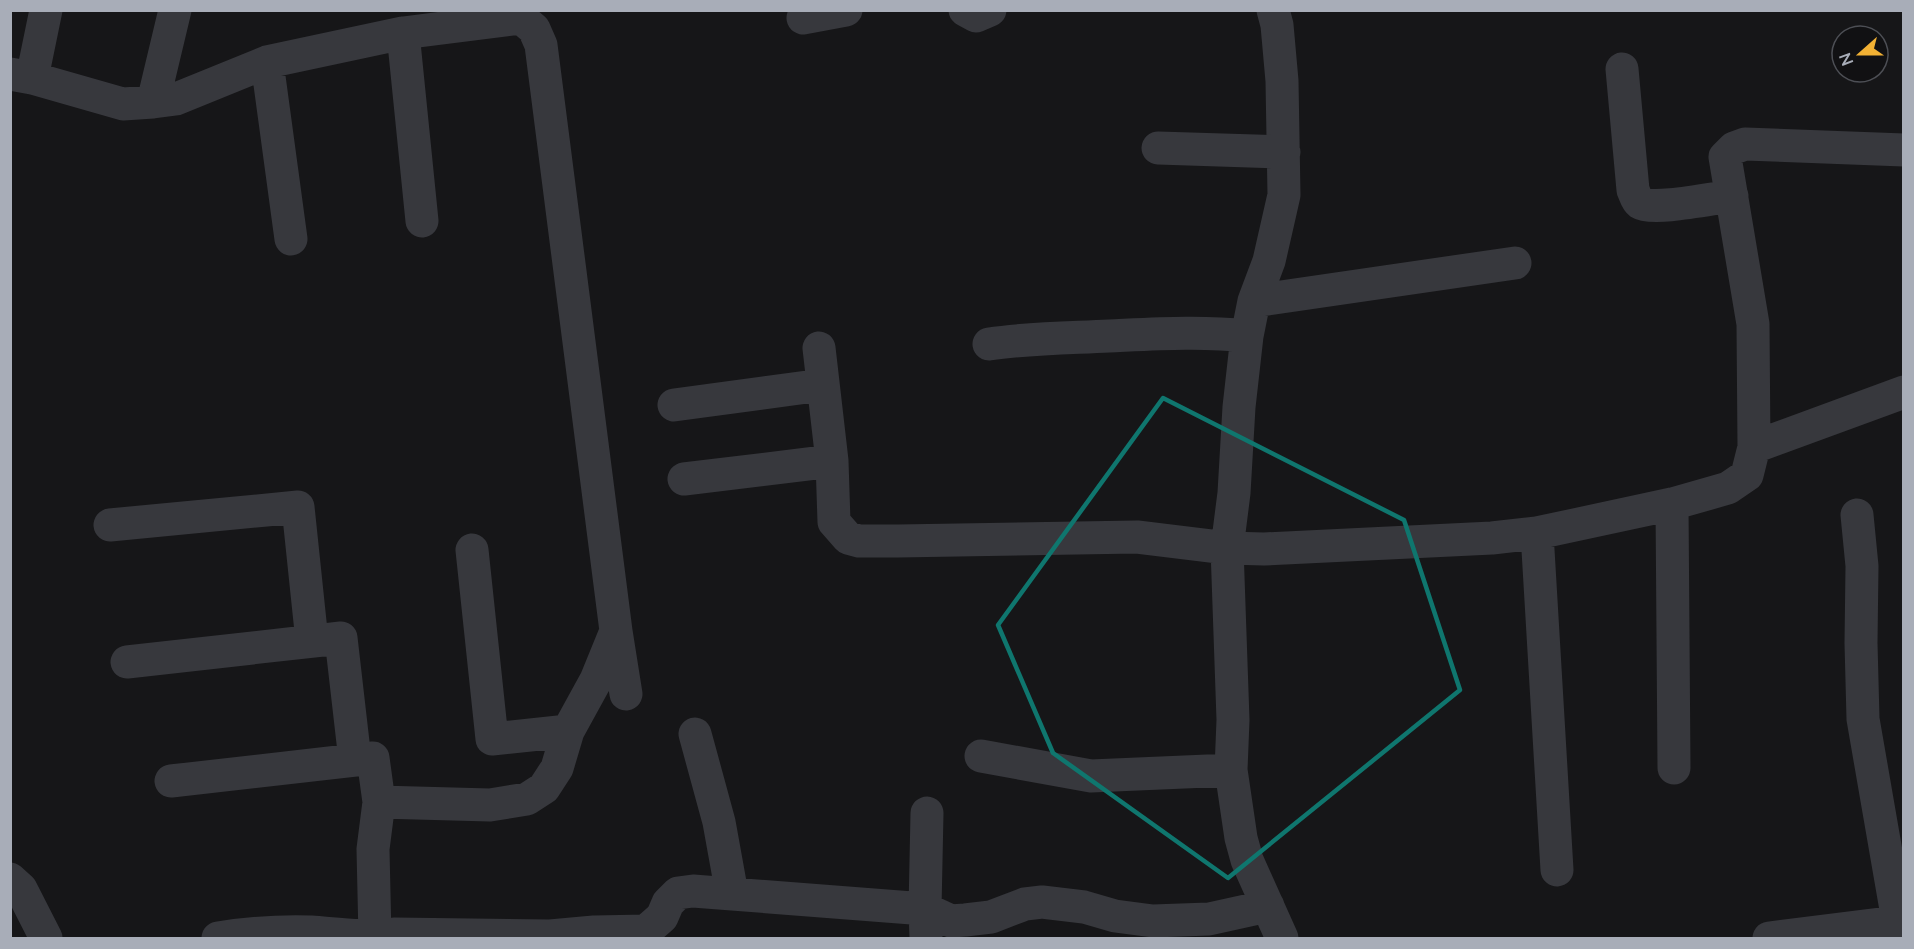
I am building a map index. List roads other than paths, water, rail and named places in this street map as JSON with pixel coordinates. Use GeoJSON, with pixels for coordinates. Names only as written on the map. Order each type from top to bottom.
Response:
{"type":"FeatureCollection","features":[{"type":"Feature","properties":{"kind":"street"},"geometry":{"type":"LineString","coordinates":[[46,10],[21,76],[123,105],[176,99],[267,62],[403,33],[520,18],[534,29],[541,45],[549,121],[626,694]]}},
{"type":"Feature","properties":{"kind":"street"},"geometry":{"type":"LineString","coordinates":[[153,102],[175,10]]}},
{"type":"Feature","properties":{"kind":"street"},"geometry":{"type":"LineString","coordinates":[[803,18],[846,10]]}},
{"type":"Feature","properties":{"kind":"street"},"geometry":{"type":"LineString","coordinates":[[965,10],[976,16],[990,10]]}},
{"type":"Feature","properties":{"kind":"street"},"geometry":{"type":"LineString","coordinates":[[1273,10],[1277,25],[1282,81],[1284,195],[1269,261],[1254,301],[1247,336],[1239,407],[1234,493],[1227,548],[1233,720],[1231,770],[1240,838],[1247,860],[1282,939]]}},
{"type":"Feature","properties":{"kind":"street"},"geometry":{"type":"LineString","coordinates":[[403,33],[422,221]]}},
{"type":"Feature","properties":{"kind":"street"},"geometry":{"type":"LineString","coordinates":[[267,62],[291,239]]}},
{"type":"Feature","properties":{"kind":"street"},"geometry":{"type":"LineString","coordinates":[[1622,69],[1633,190],[1640,203],[1656,207],[1732,196]]}},
{"type":"Feature","properties":{"kind":"street"},"geometry":{"type":"LineString","coordinates":[[819,348],[832,461],[834,522],[848,538],[860,541],[897,541],[1137,537],[1227,548],[1264,549],[1492,538],[1537,533],[1672,504],[1728,488],[1748,475],[1754,447],[1753,324],[1725,157],[1734,148],[1745,144],[1904,150]]}},
{"type":"Feature","properties":{"kind":"street"},"geometry":{"type":"LineString","coordinates":[[1158,148],[1284,152]]}},
{"type":"Feature","properties":{"kind":"street"},"geometry":{"type":"LineString","coordinates":[[1254,301],[1515,263]]}},
{"type":"Feature","properties":{"kind":"street"},"geometry":{"type":"LineString","coordinates":[[989,344],[1019,340],[1160,334],[1221,333],[1247,336]]}},
{"type":"Feature","properties":{"kind":"street"},"geometry":{"type":"LineString","coordinates":[[674,405],[822,385]]}},
{"type":"Feature","properties":{"kind":"street"},"geometry":{"type":"LineString","coordinates":[[1754,447],[1904,392]]}},
{"type":"Feature","properties":{"kind":"street"},"geometry":{"type":"LineString","coordinates":[[684,479],[832,461]]}},
{"type":"Feature","properties":{"kind":"street"},"geometry":{"type":"LineString","coordinates":[[1672,504],[1674,768]]}},
{"type":"Feature","properties":{"kind":"street"},"geometry":{"type":"LineString","coordinates":[[110,525],[298,507],[312,641]]}},
{"type":"Feature","properties":{"kind":"street"},"geometry":{"type":"LineString","coordinates":[[1769,939],[1901,921],[1863,719],[1862,566],[1857,515]]}},
{"type":"Feature","properties":{"kind":"street"},"geometry":{"type":"LineString","coordinates":[[1537,533],[1557,870]]}},
{"type":"Feature","properties":{"kind":"street"},"geometry":{"type":"LineString","coordinates":[[472,550],[492,739],[568,731]]}},
{"type":"Feature","properties":{"kind":"street"},"geometry":{"type":"LineString","coordinates":[[379,802],[490,805],[527,799],[544,788],[557,768],[568,731],[596,680],[616,631]]}},
{"type":"Feature","properties":{"kind":"street"},"geometry":{"type":"LineString","coordinates":[[127,662],[341,638],[355,760]]}},
{"type":"Feature","properties":{"kind":"street"},"geometry":{"type":"LineString","coordinates":[[696,734],[719,822],[732,894]]}},
{"type":"Feature","properties":{"kind":"street"},"geometry":{"type":"LineString","coordinates":[[981,756],[1091,776],[1231,770]]}},
{"type":"Feature","properties":{"kind":"street"},"geometry":{"type":"LineString","coordinates":[[171,782],[374,758],[379,802],[373,849],[375,937]]}},
{"type":"Feature","properties":{"kind":"street"},"geometry":{"type":"LineString","coordinates":[[925,924],[927,813]]}},
{"type":"Feature","properties":{"kind":"street"},"geometry":{"type":"LineString","coordinates":[[10,879],[21,889],[46,939]]}},
{"type":"Feature","properties":{"kind":"street"},"geometry":{"type":"LineString","coordinates":[[218,939],[260,932],[308,932],[375,937],[394,934],[550,936],[646,931],[662,917],[668,903],[678,893],[693,891],[732,894],[925,924],[991,917],[1025,904],[1042,902],[1084,907],[1115,916],[1153,921],[1209,919],[1268,906]]}}]}
